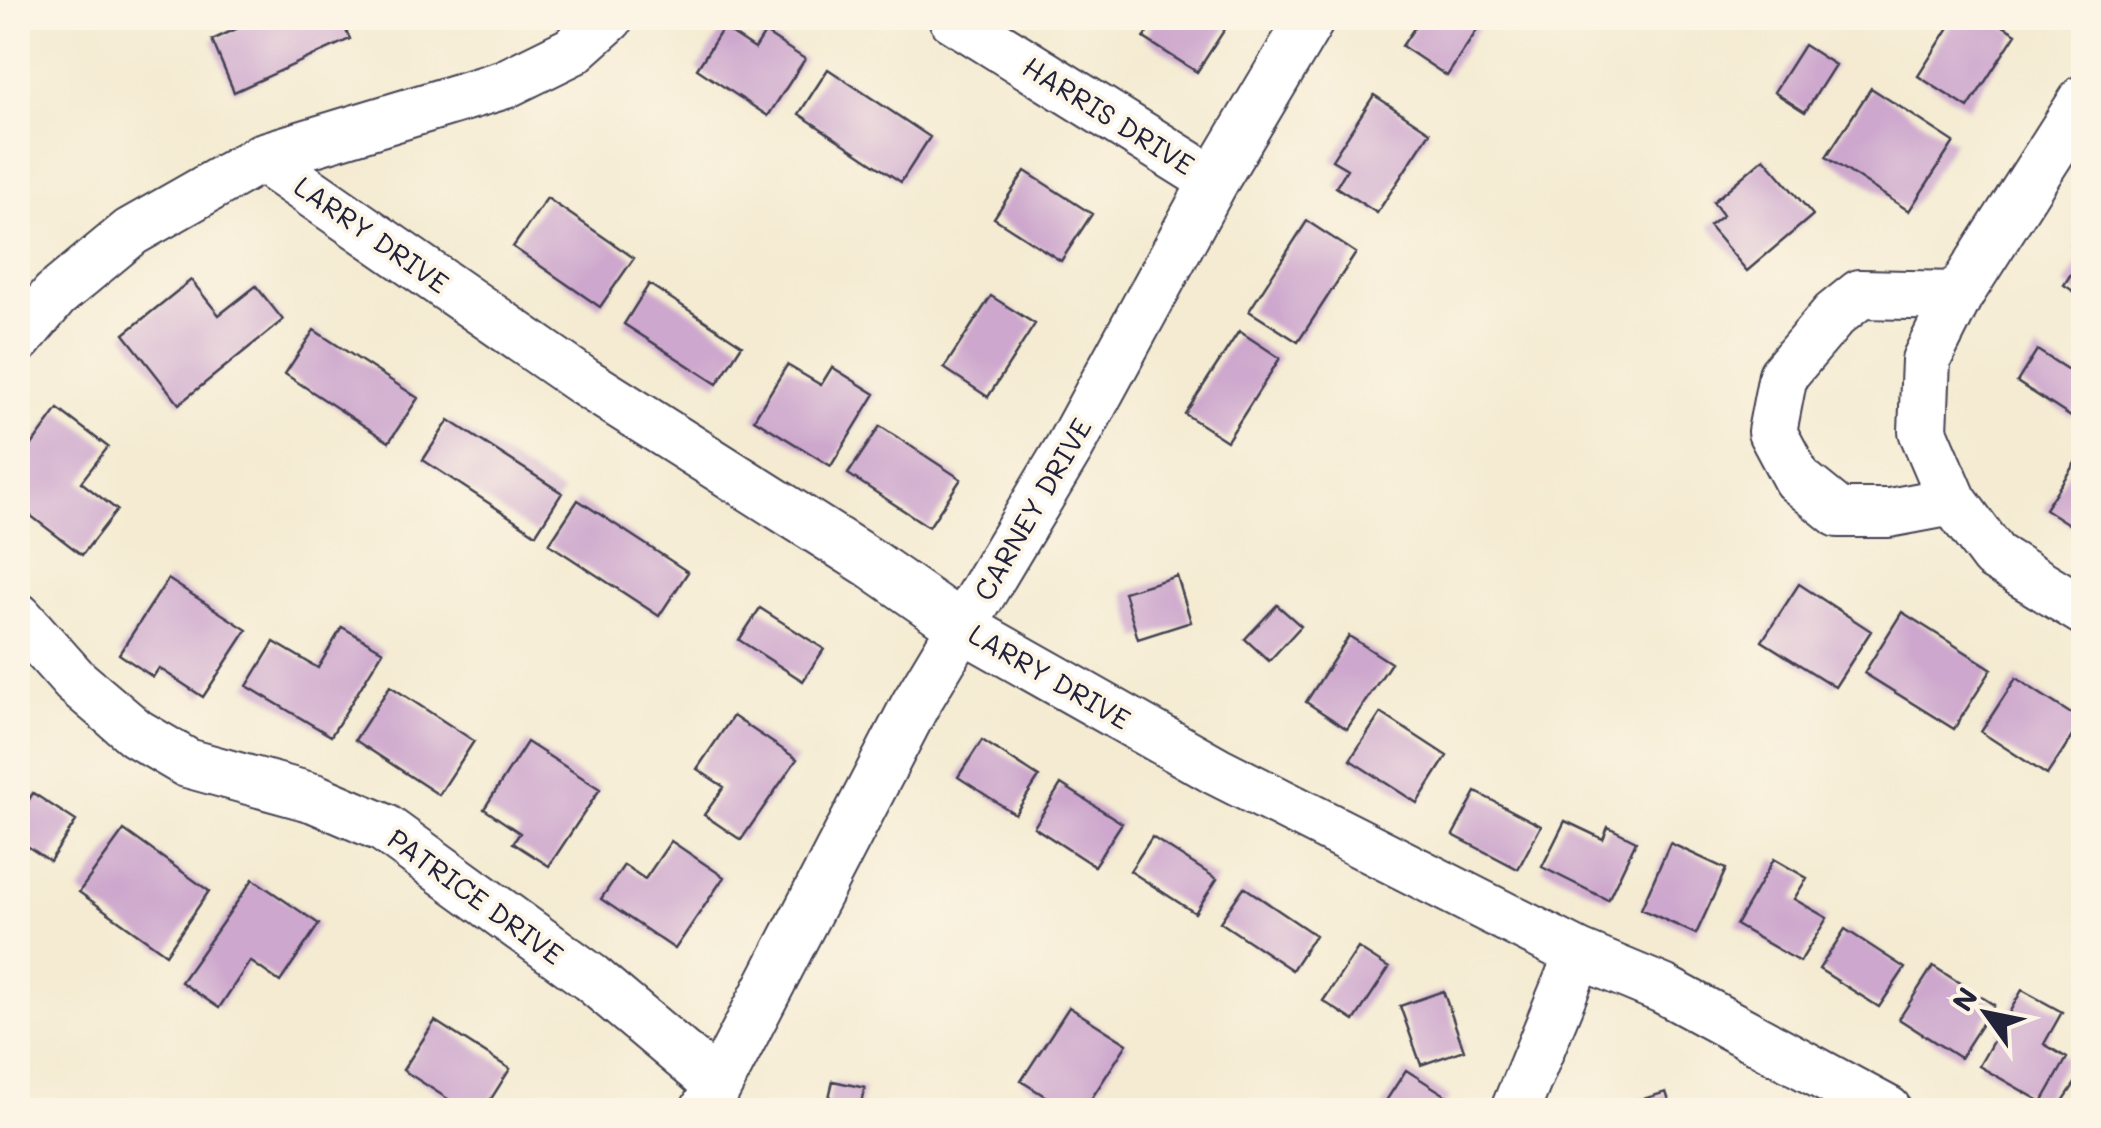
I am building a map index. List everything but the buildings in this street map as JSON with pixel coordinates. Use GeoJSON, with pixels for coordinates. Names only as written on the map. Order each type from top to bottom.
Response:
{"type":"FeatureCollection","features":[{"type":"Feature","properties":{"kind":"street"},"geometry":{"type":"LineString","coordinates":[[18,339],[55,295],[131,232],[262,158],[504,84],[572,51],[609,18]]}},
{"type":"Feature","properties":{"kind":"street","name":"HARRIS DRIVE"},"geometry":{"type":"LineString","coordinates":[[953,18],[1214,181]]}},
{"type":"Feature","properties":{"kind":"street","name":"CARNEY DRIVE"},"geometry":{"type":"LineString","coordinates":[[711,1097],[915,706],[1069,448],[1214,181],[1312,18]]}},
{"type":"Feature","properties":{"kind":"street"},"geometry":{"type":"LineString","coordinates":[[2084,99],[1958,296],[1926,360],[1923,431],[1953,501],[1994,556],[2084,611]]}},
{"type":"Feature","properties":{"kind":"street","name":"LARRY DRIVE"},"geometry":{"type":"LineString","coordinates":[[262,158],[584,381],[872,564],[962,627],[1217,771],[1579,954],[1663,988],[1887,1110]]}},
{"type":"Feature","properties":{"kind":"street"},"geometry":{"type":"LineString","coordinates":[[1953,501],[1889,513],[1839,513],[1797,478],[1772,432],[1782,375],[1834,315],[1860,294],[1958,296]]}},
{"type":"Feature","properties":{"kind":"street","name":"PATRICE DRIVE"},"geometry":{"type":"LineString","coordinates":[[18,617],[75,681],[136,733],[187,763],[314,798],[384,828],[590,978],[711,1097]]}},
{"type":"Feature","properties":{"kind":"street"},"geometry":{"type":"LineString","coordinates":[[1515,1110],[1579,954]]}}]}
